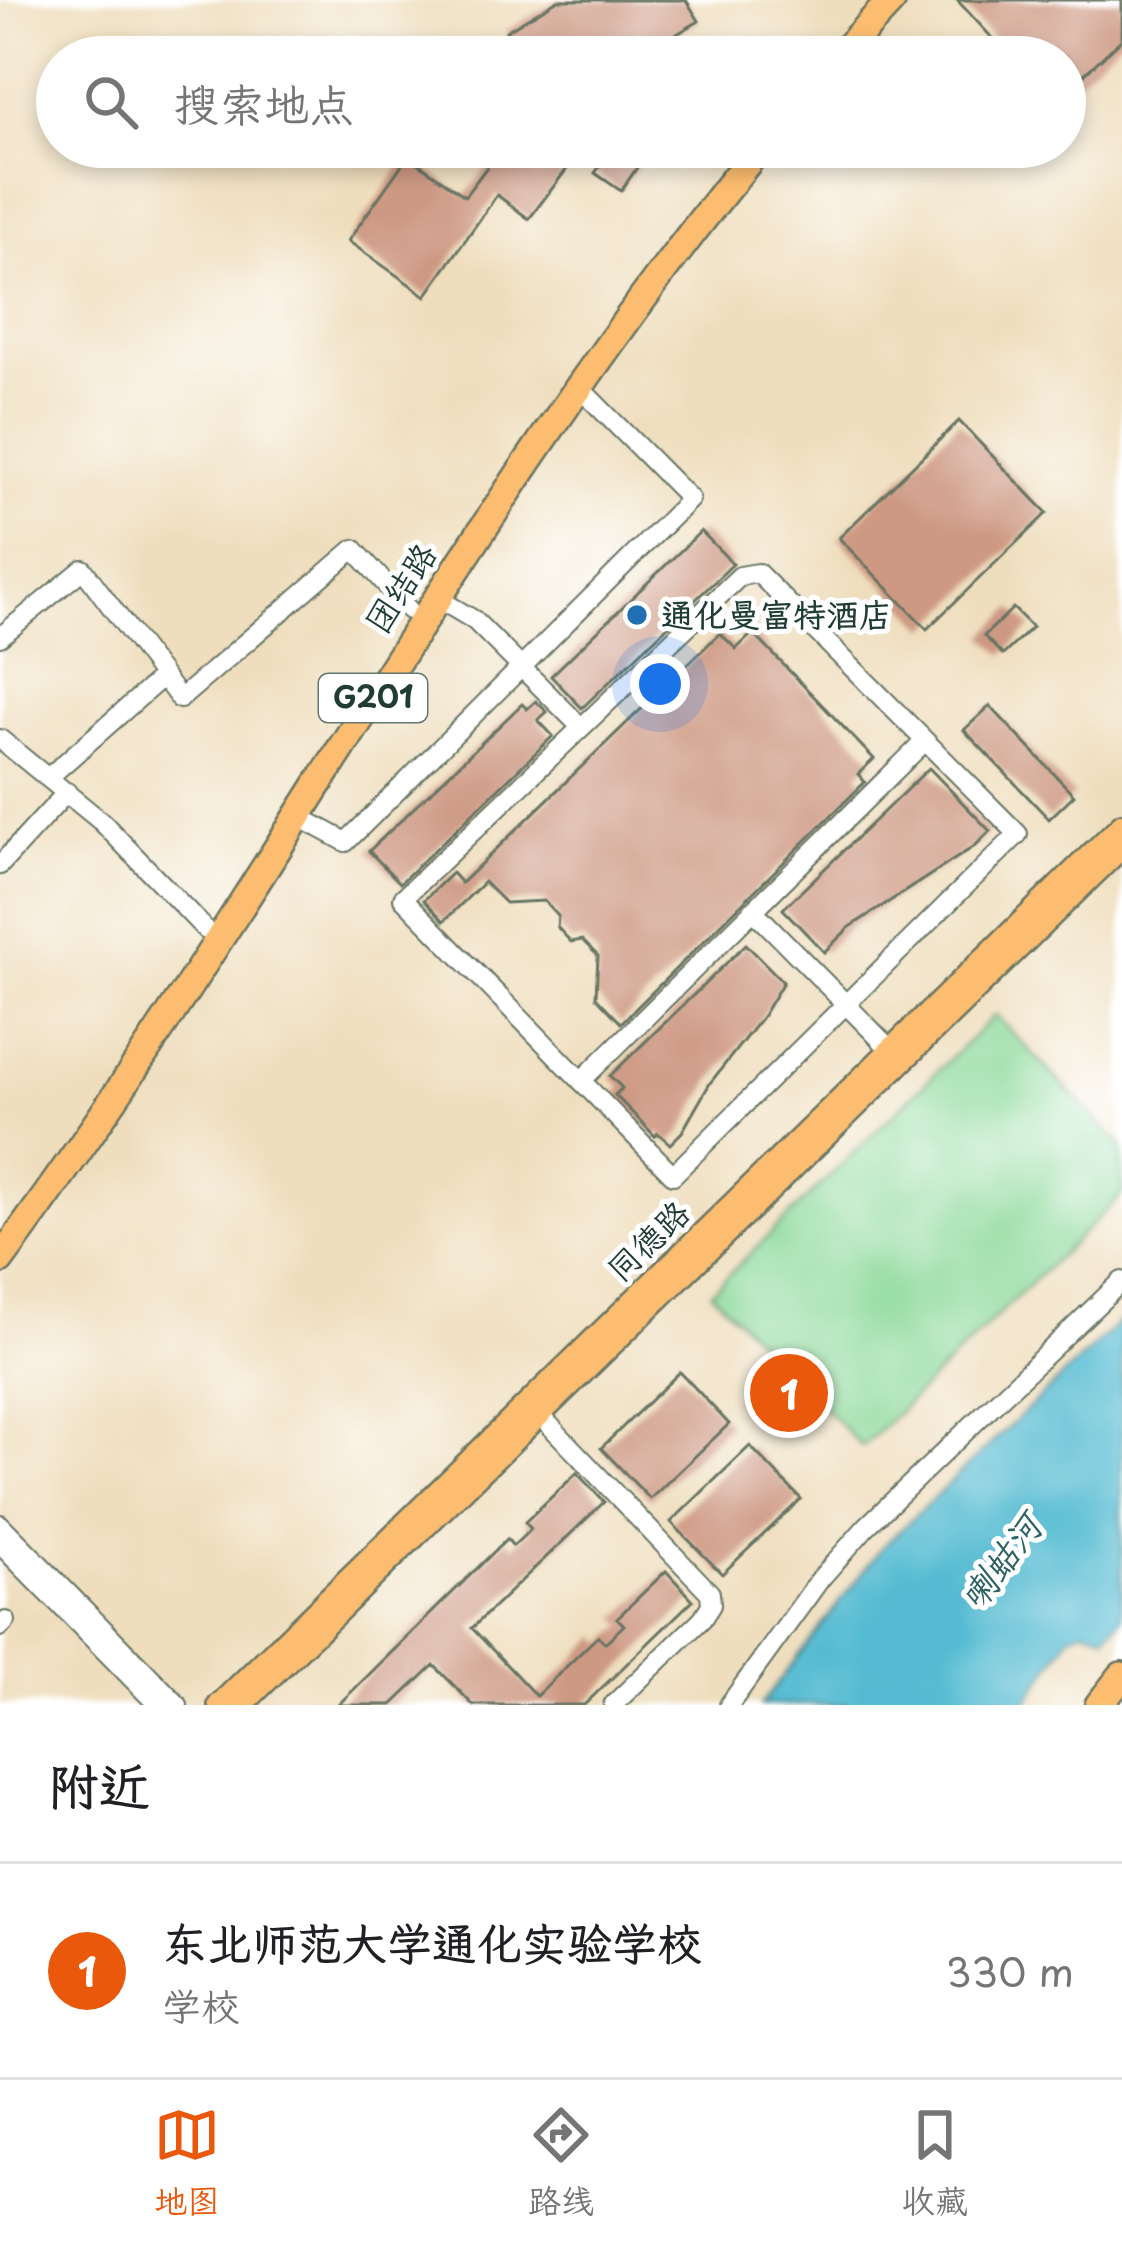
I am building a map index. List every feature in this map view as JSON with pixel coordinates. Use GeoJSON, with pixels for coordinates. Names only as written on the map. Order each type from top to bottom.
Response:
{"type":"FeatureCollection","features":[{"type":"Feature","properties":{"kind":"highway"},"geometry":{"type":"LineString","coordinates":[[835,36],[868,0]]}},
{"type":"Feature","properties":{"kind":"highway"},"geometry":{"type":"LineString","coordinates":[[859,36],[892,0]]}},
{"type":"Feature","properties":{"kind":"highway","name":"团结路"},"geometry":{"type":"LineString","coordinates":[[0,1231],[102,1088],[573,361],[721,168]]}},
{"type":"Feature","properties":{"kind":"highway","name":"团结路"},"geometry":{"type":"LineString","coordinates":[[0,1260],[142,1060],[577,386],[743,168]]}},
{"type":"Feature","properties":{"kind":"highway"},"geometry":{"type":"LineString","coordinates":[[1099,1705],[1122,1677]]}},
{"type":"Feature","properties":{"kind":"main road","name":"同德路"},"geometry":{"type":"LineString","coordinates":[[219,1705],[1122,824]]}},
{"type":"Feature","properties":{"kind":"main road","name":"同德路"},"geometry":{"type":"LineString","coordinates":[[242,1705],[1122,847]]}},
{"type":"Feature","properties":{"kind":"street"},"geometry":{"type":"LineString","coordinates":[[298,816],[346,842],[690,499],[577,386]]}},
{"type":"Feature","properties":{"kind":"street"},"geometry":{"type":"LineString","coordinates":[[0,637],[83,569],[180,699],[354,549],[409,610]]}},
{"type":"Feature","properties":{"kind":"street"},"geometry":{"type":"LineString","coordinates":[[758,573],[925,741],[1018,834],[673,1175],[404,898],[740,576],[758,573]]}},
{"type":"Feature","properties":{"kind":"street"},"geometry":{"type":"LineString","coordinates":[[437,598],[474,620],[581,728]]}},
{"type":"Feature","properties":{"kind":"street"},"geometry":{"type":"LineString","coordinates":[[49,777],[161,678]]}},
{"type":"Feature","properties":{"kind":"street"},"geometry":{"type":"LineString","coordinates":[[0,739],[134,852],[206,930]]}},
{"type":"Feature","properties":{"kind":"street"},"geometry":{"type":"LineString","coordinates":[[581,1081],[925,741]]}},
{"type":"Feature","properties":{"kind":"street"},"geometry":{"type":"LineString","coordinates":[[0,865],[67,792]]}},
{"type":"Feature","properties":{"kind":"street"},"geometry":{"type":"LineString","coordinates":[[754,910],[891,1050]]}},
{"type":"Feature","properties":{"kind":"street"},"geometry":{"type":"LineString","coordinates":[[729,1705],[821,1578],[866,1527],[1122,1281]]}},
{"type":"Feature","properties":{"kind":"street"},"geometry":{"type":"LineString","coordinates":[[540,1415],[710,1593],[711,1605],[702,1619],[613,1705]]}},
{"type":"Feature","properties":{"kind":"street"},"geometry":{"type":"LineString","coordinates":[[0,1524],[178,1705]]}},
{"type":"Feature","properties":{"kind":"street"},"geometry":{"type":"LineString","coordinates":[[0,1544],[158,1705]]}},
{"type":"Feature","properties":{"kind":"green space"},"geometry":{"type":"Polygon","coordinates":[[[995,1015],[1122,1146],[1122,1195],[862,1447],[711,1292],[995,1015]]]}},
{"type":"Feature","properties":{"kind":"water","name":"喇蛄河"},"geometry":{"type":"Polygon","coordinates":[[[1122,1320],[1122,1617],[1107,1636],[1084,1629],[1071,1635],[1025,1705],[761,1705],[881,1548],[1122,1320]]]}},
{"type":"Feature","properties":{"kind":"building"},"geometry":{"type":"Polygon","coordinates":[[[558,0],[686,0],[699,21],[674,36],[509,36],[506,31],[558,0]]]}},
{"type":"Feature","properties":{"kind":"building"},"geometry":{"type":"Polygon","coordinates":[[[957,0],[1122,0],[1122,39],[1086,72],[1086,36],[990,36],[957,0]]]}},
{"type":"Feature","properties":{"kind":"building"},"geometry":{"type":"Polygon","coordinates":[[[400,168],[425,168],[465,196],[486,168],[568,168],[529,219],[497,195],[426,296],[348,241],[400,168]]]}},
{"type":"Feature","properties":{"kind":"building"},"geometry":{"type":"Polygon","coordinates":[[[598,168],[637,168],[621,191],[595,173],[598,168]]]}},
{"type":"Feature","properties":{"kind":"building"},"geometry":{"type":"Polygon","coordinates":[[[959,421],[1047,513],[927,629],[839,538],[959,421]]]}},
{"type":"Feature","properties":{"kind":"building"},"geometry":{"type":"Polygon","coordinates":[[[701,531],[733,564],[582,708],[551,676],[701,531]]]}},
{"type":"Feature","properties":{"kind":"building"},"geometry":{"type":"Polygon","coordinates":[[[1013,608],[1032,627],[1003,655],[984,636],[1013,608]]]}},
{"type":"Feature","properties":{"kind":"building"},"geometry":{"type":"Polygon","coordinates":[[[720,633],[736,649],[753,633],[874,759],[858,774],[865,782],[621,1023],[596,997],[598,956],[582,940],[571,942],[544,901],[505,903],[484,882],[444,921],[424,900],[452,873],[461,883],[720,633]]]}},
{"type":"Feature","properties":{"kind":"building"},"geometry":{"type":"Polygon","coordinates":[[[536,701],[547,712],[538,720],[553,736],[400,883],[369,851],[522,704],[527,709],[536,701]]]}},
{"type":"Feature","properties":{"kind":"building"},"geometry":{"type":"Polygon","coordinates":[[[990,706],[1074,795],[1049,819],[964,730],[990,706]]]}},
{"type":"Feature","properties":{"kind":"building"},"geometry":{"type":"Polygon","coordinates":[[[929,768],[990,831],[975,846],[850,927],[824,952],[783,909],[929,768]]]}},
{"type":"Feature","properties":{"kind":"building"},"geometry":{"type":"Polygon","coordinates":[[[746,944],[783,982],[670,1144],[658,1133],[655,1136],[615,1095],[622,1088],[610,1076],[746,944]]]}},
{"type":"Feature","properties":{"kind":"building"},"geometry":{"type":"Polygon","coordinates":[[[680,1372],[729,1424],[650,1499],[601,1448],[680,1372]]]}},
{"type":"Feature","properties":{"kind":"building"},"geometry":{"type":"Polygon","coordinates":[[[750,1446],[801,1499],[722,1574],[671,1522],[750,1446]]]}},
{"type":"Feature","properties":{"kind":"building"},"geometry":{"type":"Polygon","coordinates":[[[577,1473],[604,1502],[472,1628],[536,1696],[598,1636],[605,1643],[624,1625],[617,1618],[666,1571],[693,1600],[584,1705],[473,1705],[434,1665],[392,1705],[338,1705],[507,1539],[513,1546],[531,1529],[525,1522],[577,1473]]]}},
{"type":"Feature","properties":{"kind":"place","name":"通化曼富特酒店"},"geometry":{"type":"Point","coordinates":[637,615]}},
{"type":"Feature","properties":{"kind":"place","name":"东北师范大学通化实验学校"},"geometry":{"type":"Point","coordinates":[789,1393]}}]}
